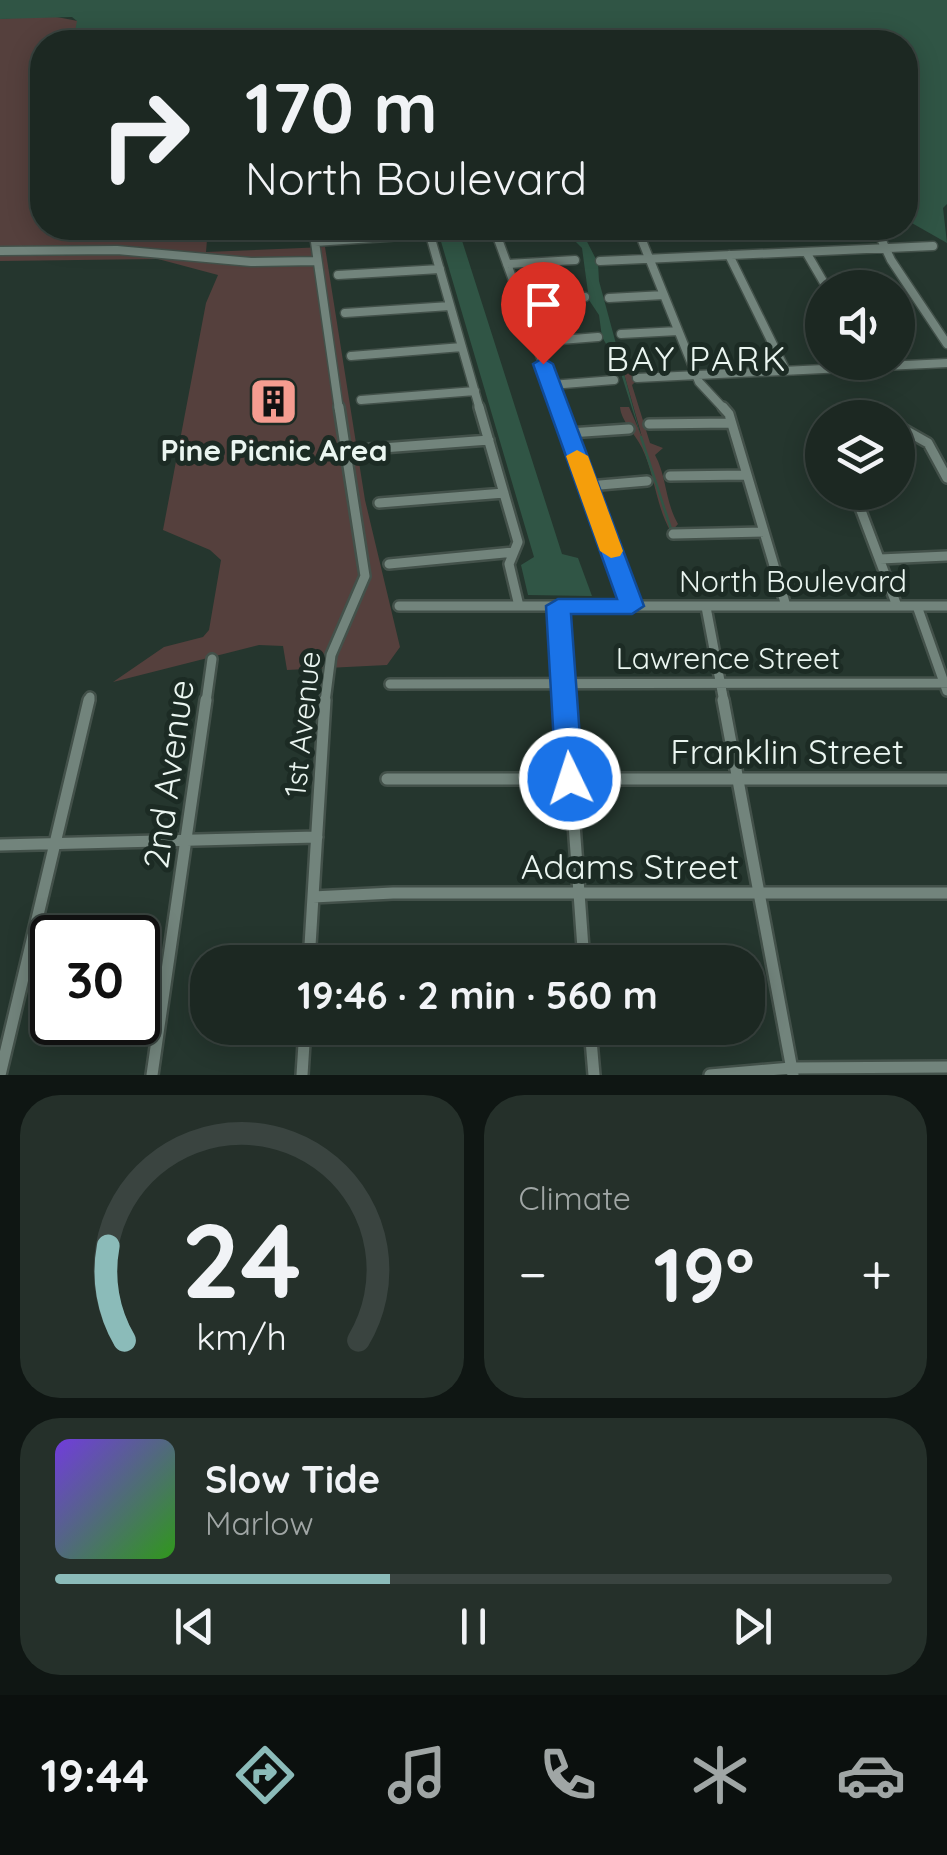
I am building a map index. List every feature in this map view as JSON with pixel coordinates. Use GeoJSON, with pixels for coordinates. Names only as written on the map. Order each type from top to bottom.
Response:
{"type":"FeatureCollection","features":[{"type":"Feature","properties":{"kind":"street"},"geometry":{"type":"LineString","coordinates":[[0,251],[116,250],[251,262],[316,262],[315,242],[336,240]]}},
{"type":"Feature","properties":{"kind":"street"},"geometry":{"type":"LineString","coordinates":[[432,240],[518,542],[509,564],[519,606]]}},
{"type":"Feature","properties":{"kind":"street"},"geometry":{"type":"LineString","coordinates":[[498,240],[632,606]]}},
{"type":"Feature","properties":{"kind":"street"},"geometry":{"type":"LineString","coordinates":[[642,240],[697,375],[704,389],[726,410],[786,606]]}},
{"type":"Feature","properties":{"kind":"street"},"geometry":{"type":"LineString","coordinates":[[881,240],[947,344]]}},
{"type":"Feature","properties":{"kind":"street"},"geometry":{"type":"LineString","coordinates":[[600,260],[933,246]]}},
{"type":"Feature","properties":{"kind":"street"},"geometry":{"type":"LineString","coordinates":[[806,252],[816,270]]}},
{"type":"Feature","properties":{"kind":"street"},"geometry":{"type":"LineString","coordinates":[[729,255],[786,371]]}},
{"type":"Feature","properties":{"kind":"street"},"geometry":{"type":"LineString","coordinates":[[507,264],[575,260]]}},
{"type":"Feature","properties":{"kind":"street","name":"1st Avenue"},"geometry":{"type":"LineString","coordinates":[[311,945],[327,667],[335,640],[362,596],[365,576],[316,262]]}},
{"type":"Feature","properties":{"kind":"street"},"geometry":{"type":"LineString","coordinates":[[338,275],[440,269]]}},
{"type":"Feature","properties":{"kind":"street"},"geometry":{"type":"LineString","coordinates":[[610,298],[664,295]]}},
{"type":"Feature","properties":{"kind":"street"},"geometry":{"type":"LineString","coordinates":[[520,301],[585,297]]}},
{"type":"Feature","properties":{"kind":"street"},"geometry":{"type":"LineString","coordinates":[[344,314],[450,306]]}},
{"type":"Feature","properties":{"kind":"street"},"geometry":{"type":"LineString","coordinates":[[621,334],[678,331]]}},
{"type":"Feature","properties":{"kind":"street"},"geometry":{"type":"LineString","coordinates":[[535,342],[598,337]]}},
{"type":"Feature","properties":{"kind":"street"},"geometry":{"type":"LineString","coordinates":[[351,356],[462,347]]}},
{"type":"Feature","properties":{"kind":"street"},"geometry":{"type":"LineString","coordinates":[[915,363],[947,363]]}},
{"type":"Feature","properties":{"kind":"street"},"geometry":{"type":"LineString","coordinates":[[638,378],[805,369]]}},
{"type":"Feature","properties":{"kind":"street"},"geometry":{"type":"LineString","coordinates":[[551,385],[614,380]]}},
{"type":"Feature","properties":{"kind":"street"},"geometry":{"type":"LineString","coordinates":[[362,400],[475,391]]}},
{"type":"Feature","properties":{"kind":"street"},"geometry":{"type":"LineString","coordinates":[[649,424],[731,423]]}},
{"type":"Feature","properties":{"kind":"street"},"geometry":{"type":"LineString","coordinates":[[569,433],[629,428]]}},
{"type":"Feature","properties":{"kind":"street"},"geometry":{"type":"LineString","coordinates":[[915,432],[928,443],[947,478]]}},
{"type":"Feature","properties":{"kind":"street"},"geometry":{"type":"LineString","coordinates":[[369,449],[489,440]]}},
{"type":"Feature","properties":{"kind":"street"},"geometry":{"type":"LineString","coordinates":[[670,476],[747,475]]}},
{"type":"Feature","properties":{"kind":"street"},"geometry":{"type":"LineString","coordinates":[[588,486],[647,481]]}},
{"type":"Feature","properties":{"kind":"street"},"geometry":{"type":"LineString","coordinates":[[380,503],[504,493]]}},
{"type":"Feature","properties":{"kind":"street"},"geometry":{"type":"LineString","coordinates":[[861,510],[898,606]]}},
{"type":"Feature","properties":{"kind":"street"},"geometry":{"type":"LineString","coordinates":[[673,534],[764,532]]}},
{"type":"Feature","properties":{"kind":"street"},"geometry":{"type":"LineString","coordinates":[[390,564],[514,552]]}},
{"type":"Feature","properties":{"kind":"street"},"geometry":{"type":"LineString","coordinates":[[880,560],[947,556]]}},
{"type":"Feature","properties":{"kind":"street","name":"North Boulevard"},"geometry":{"type":"LineString","coordinates":[[399,606],[947,606]]}},
{"type":"Feature","properties":{"kind":"street"},"geometry":{"type":"LineString","coordinates":[[558,606],[583,945]]}},
{"type":"Feature","properties":{"kind":"street"},"geometry":{"type":"LineString","coordinates":[[706,606],[792,1072]]}},
{"type":"Feature","properties":{"kind":"street"},"geometry":{"type":"LineString","coordinates":[[917,606],[946,686]]}},
{"type":"Feature","properties":{"kind":"street","name":"2nd Avenue"},"geometry":{"type":"LineString","coordinates":[[152,1075],[212,659]]}},
{"type":"Feature","properties":{"kind":"street","name":"Lawrence Street"},"geometry":{"type":"LineString","coordinates":[[390,684],[946,686]]}},
{"type":"Feature","properties":{"kind":"street"},"geometry":{"type":"LineString","coordinates":[[0,1075],[90,697]]}},
{"type":"Feature","properties":{"kind":"street","name":"Franklin Street"},"geometry":{"type":"LineString","coordinates":[[387,779],[947,779]]}},
{"type":"Feature","properties":{"kind":"street"},"geometry":{"type":"LineString","coordinates":[[0,844],[317,837]]}},
{"type":"Feature","properties":{"kind":"street","name":"Adams Street"},"geometry":{"type":"LineString","coordinates":[[314,897],[947,893]]}},
{"type":"Feature","properties":{"kind":"street"},"geometry":{"type":"LineString","coordinates":[[302,1075],[305,1045]]}},
{"type":"Feature","properties":{"kind":"street"},"geometry":{"type":"LineString","coordinates":[[591,1045],[594,1075]]}},
{"type":"Feature","properties":{"kind":"street"},"geometry":{"type":"LineString","coordinates":[[710,1075],[947,1067]]}},
{"type":"Feature","properties":{"kind":"shaded area"},"geometry":{"type":"Polygon","coordinates":[[[0,0],[947,0],[947,204],[943,208],[947,243],[918,227],[918,30],[75,30],[77,21],[72,17],[0,19],[0,0]]]}},
{"type":"Feature","properties":{"kind":"shaded area"},"geometry":{"type":"Polygon","coordinates":[[[46,15],[78,21],[76,30],[30,30],[30,240],[207,240],[206,252],[325,247],[365,500],[400,647],[387,665],[287,670],[283,646],[259,645],[113,682],[164,647],[203,637],[209,630],[221,560],[210,550],[163,530],[206,303],[218,275],[158,259],[0,261],[0,19],[46,15]]]}},
{"type":"Feature","properties":{"kind":"shaded area"},"geometry":{"type":"Polygon","coordinates":[[[441,240],[462,240],[562,554],[578,558],[592,596],[528,595],[521,565],[534,557],[441,240]]]}},
{"type":"Feature","properties":{"kind":"shaded area"},"geometry":{"type":"Polygon","coordinates":[[[574,240],[586,240],[598,263],[599,281],[642,440],[618,364],[602,337],[599,315],[589,300],[582,248],[574,240]]]}},
{"type":"Feature","properties":{"kind":"shaded area"},"geometry":{"type":"Polygon","coordinates":[[[623,370],[638,379],[632,385],[650,443],[663,448],[655,455],[678,524],[671,532],[646,458],[621,412],[620,407],[629,407],[642,437],[623,370]]]}},
{"type":"Feature","properties":{"kind":"waterway"},"geometry":{"type":"LineString","coordinates":[[641,437],[671,529]]}},
{"type":"Feature","properties":{"kind":"slow traffic"},"geometry":{"type":"LineString","coordinates":[[577,456],[611,551]]}},
{"type":"Feature","properties":{"kind":"place","name":"Pine Picnic Area"},"geometry":{"type":"Point","coordinates":[274,401]}},
{"type":"Feature","properties":{"kind":"district","name":"BAY PARK"},"geometry":{"type":"Point","coordinates":[697,358]}},
{"type":"Feature","properties":{"kind":"route"},"geometry":{"type":"LineString","coordinates":[[543,364],[632,606],[558,606],[570,779]]}}]}
